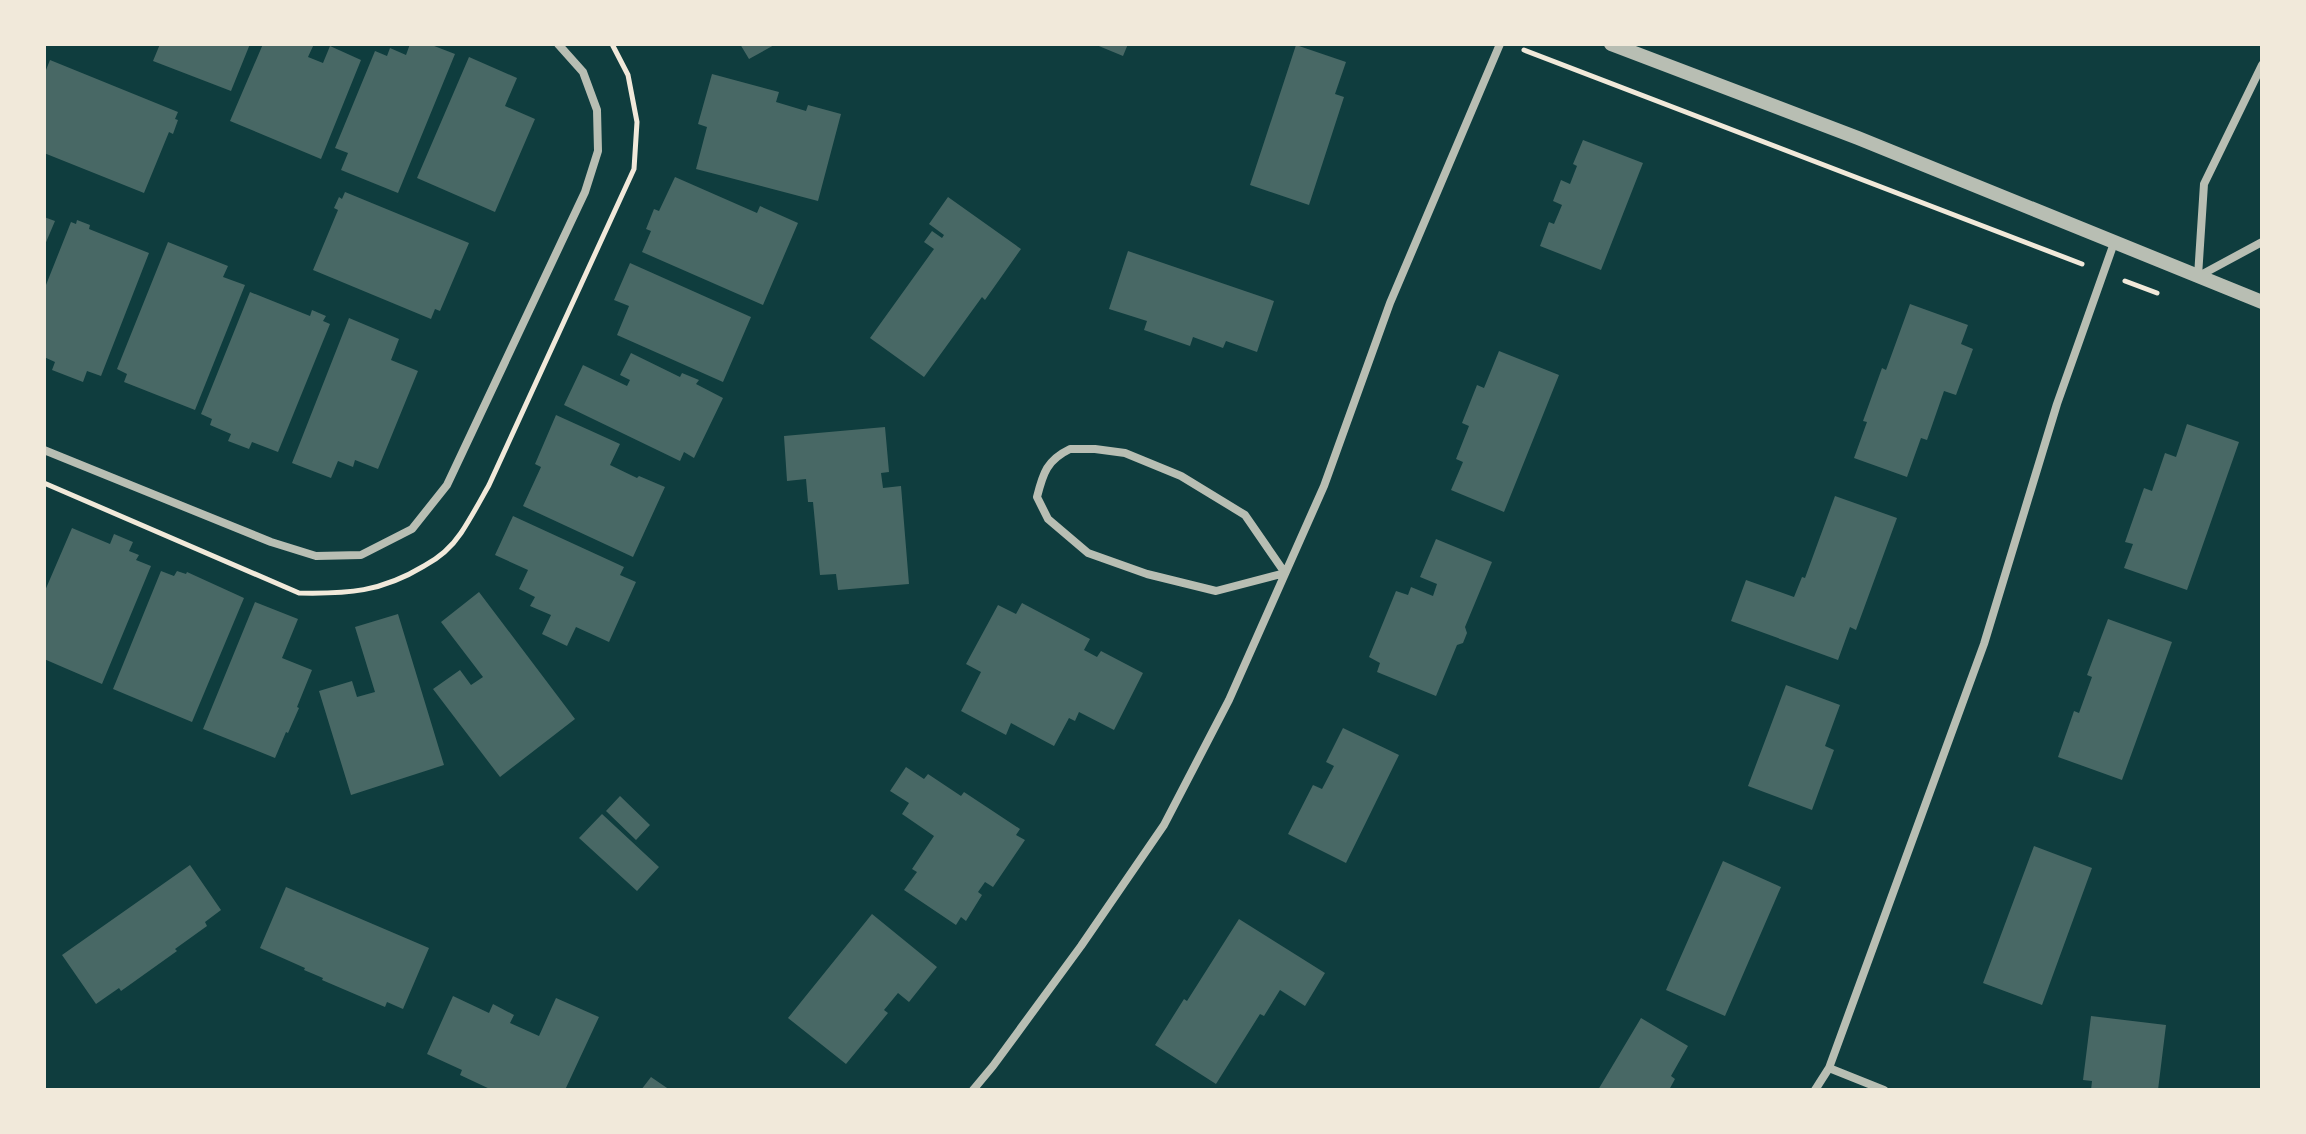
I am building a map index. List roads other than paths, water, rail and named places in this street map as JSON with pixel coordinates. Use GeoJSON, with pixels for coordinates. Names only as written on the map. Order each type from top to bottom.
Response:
{"type":"FeatureCollection","features":[{"type":"Feature","properties":{"kind":"street"},"geometry":{"type":"LineString","coordinates":[[44,450],[271,542],[316,556],[361,555],[412,529],[447,485],[590,178],[598,151],[597,110],[583,72],[558,44]]}},
{"type":"Feature","properties":{"kind":"street"},"geometry":{"type":"LineString","coordinates":[[973,1090],[1063,970],[1164,825],[1229,700],[1324,486],[1390,303],[1500,44]]}},
{"type":"Feature","properties":{"kind":"street"},"geometry":{"type":"LineString","coordinates":[[1611,44],[1858,138],[2262,302]]}},
{"type":"Feature","properties":{"kind":"street"},"geometry":{"type":"LineString","coordinates":[[2198,276],[2204,184],[2262,65]]}},
{"type":"Feature","properties":{"kind":"street"},"geometry":{"type":"LineString","coordinates":[[2198,276],[2262,242]]}},
{"type":"Feature","properties":{"kind":"street"},"geometry":{"type":"LineString","coordinates":[[1815,1090],[1829,1068],[1984,644],[2057,404],[2114,243]]}},
{"type":"Feature","properties":{"kind":"street"},"geometry":{"type":"LineString","coordinates":[[1070,449],[1125,453],[1181,476],[1245,515],[1285,573],[1216,591],[1147,574],[1088,553],[1048,519],[1037,497],[1043,474],[1055,456],[1070,449]]}},
{"type":"Feature","properties":{"kind":"street"},"geometry":{"type":"LineString","coordinates":[[1829,1068],[1884,1090]]}}]}
